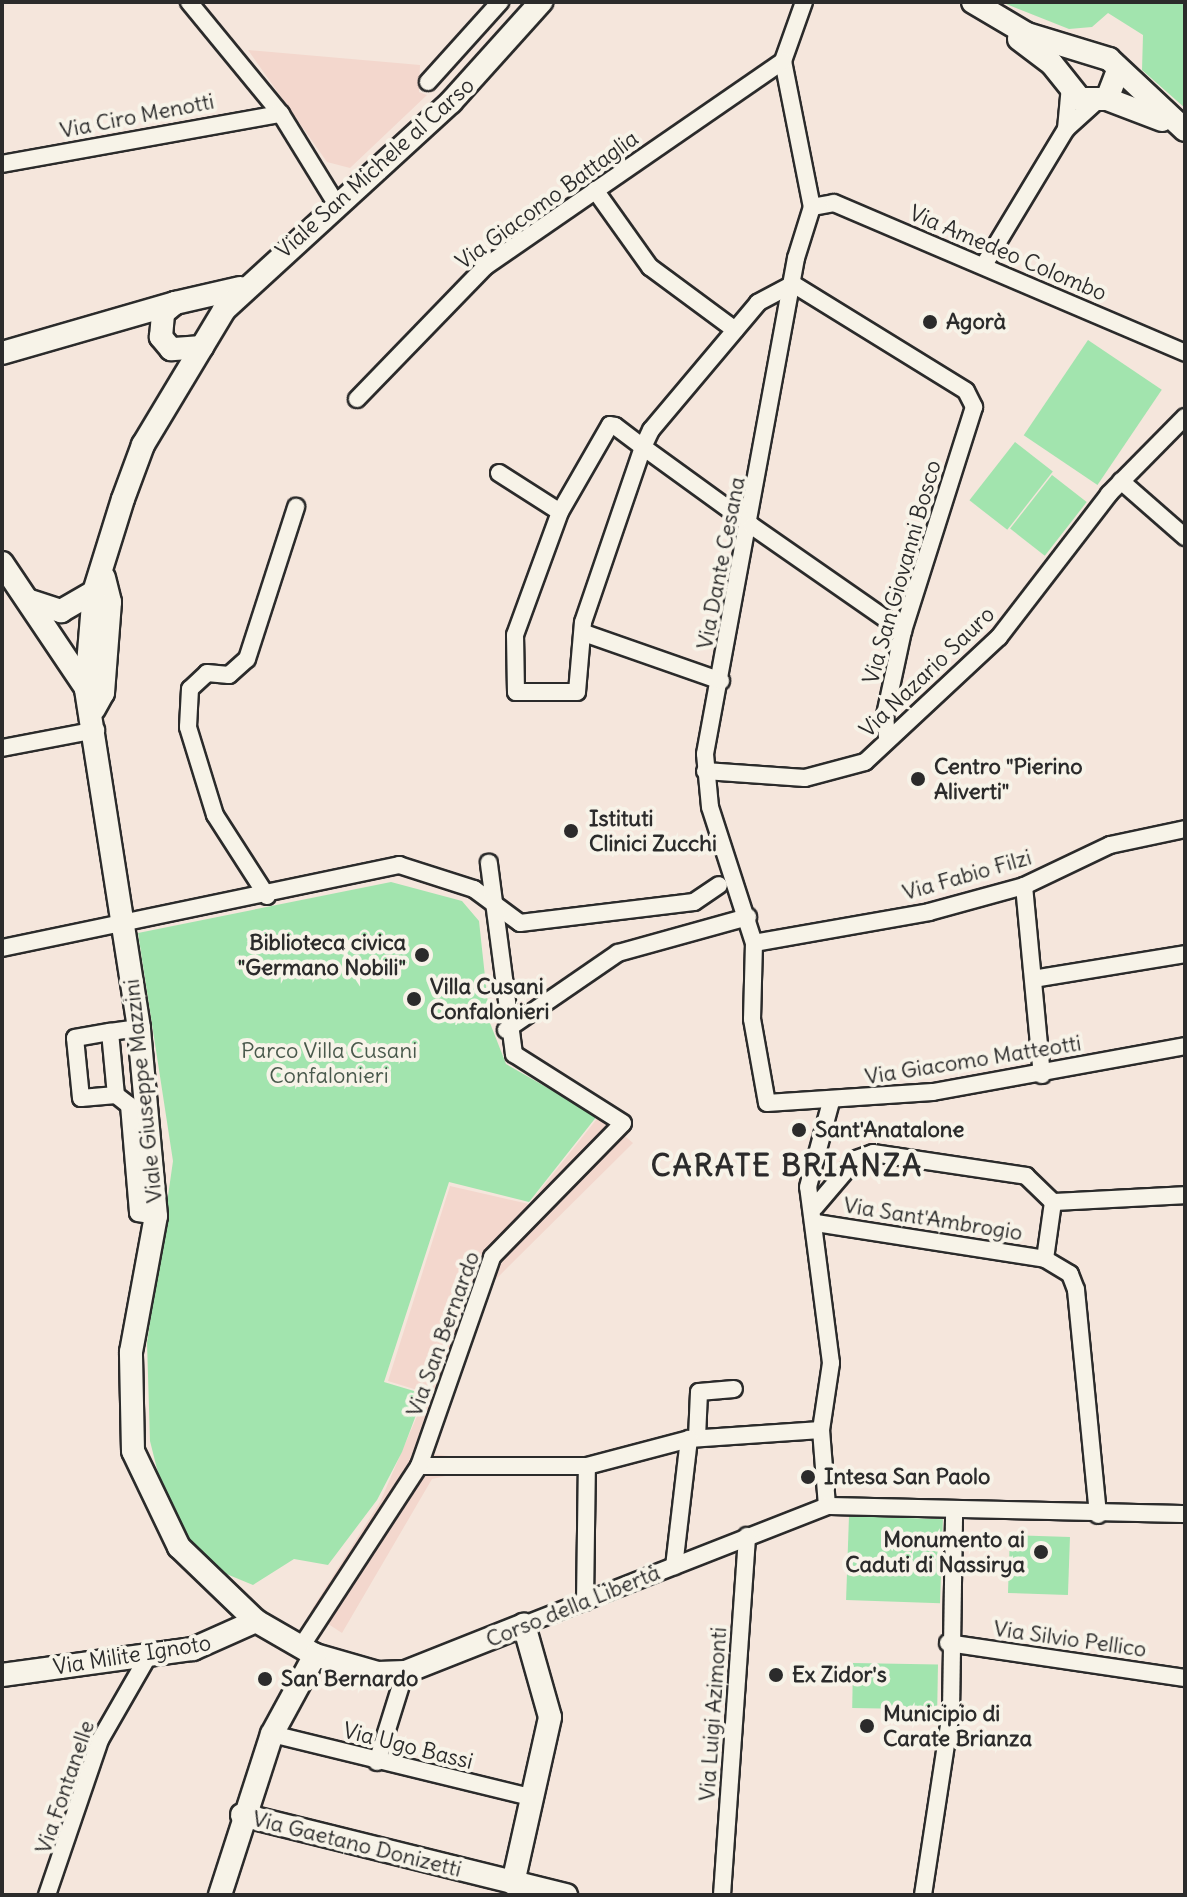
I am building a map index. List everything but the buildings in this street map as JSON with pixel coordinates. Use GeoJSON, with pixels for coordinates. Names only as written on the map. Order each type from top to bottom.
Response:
{"type":"FeatureCollection","features":[{"type":"Feature","properties":{"kind":"main road","name":"Viale San Michele al Carso"},"geometry":{"type":"LineString","coordinates":[[92,709],[99,585],[138,459],[175,386],[242,287],[472,81],[541,2]]}},
{"type":"Feature","properties":{"kind":"main road"},"geometry":{"type":"LineString","coordinates":[[952,2],[1024,42],[1069,83],[1101,101],[1179,127]]}},
{"type":"Feature","properties":{"kind":"main road"},"geometry":{"type":"LineString","coordinates":[[973,2],[1027,34],[1109,59],[1117,73],[1179,127]]}},
{"type":"Feature","properties":{"kind":"main road"},"geometry":{"type":"LineString","coordinates":[[1069,83],[1071,67],[1087,54]]}},
{"type":"Feature","properties":{"kind":"main road"},"geometry":{"type":"LineString","coordinates":[[1101,101],[1117,73]]}},
{"type":"Feature","properties":{"kind":"main road"},"geometry":{"type":"LineString","coordinates":[[2,353],[107,328],[183,302],[242,287]]}},
{"type":"Feature","properties":{"kind":"main road"},"geometry":{"type":"LineString","coordinates":[[107,328],[168,346],[206,340],[209,317],[183,302]]}},
{"type":"Feature","properties":{"kind":"main road"},"geometry":{"type":"LineString","coordinates":[[175,386],[160,321],[183,302]]}},
{"type":"Feature","properties":{"kind":"main road"},"geometry":{"type":"LineString","coordinates":[[2,563],[30,601],[92,709]]}},
{"type":"Feature","properties":{"kind":"main road"},"geometry":{"type":"LineString","coordinates":[[30,601],[61,611],[99,585]]}},
{"type":"Feature","properties":{"kind":"main road","name":"Viale Giuseppe Mazzini"},"geometry":{"type":"LineString","coordinates":[[92,709],[139,1028],[156,1216],[131,1352],[133,1451],[179,1547],[256,1621],[308,1651]]}},
{"type":"Feature","properties":{"kind":"main road","name":"Via Milite Ignoto"},"geometry":{"type":"LineString","coordinates":[[2,1675],[211,1645],[256,1621]]}},
{"type":"Feature","properties":{"kind":"main road"},"geometry":{"type":"LineString","coordinates":[[511,1889],[550,1717],[524,1625]]}},
{"type":"Feature","properties":{"kind":"main road","name":"Corso della Libertà"},"geometry":{"type":"LineString","coordinates":[[308,1651],[378,1673],[405,1672],[524,1625]]}},
{"type":"Feature","properties":{"kind":"main road"},"geometry":{"type":"LineString","coordinates":[[220,1895],[242,1815],[272,1734],[308,1651]]}},
{"type":"Feature","properties":{"kind":"main road","name":"Via Gaetano Donizetti"},"geometry":{"type":"LineString","coordinates":[[242,1815],[511,1889],[566,1895]]}},
{"type":"Feature","properties":{"kind":"street"},"geometry":{"type":"LineString","coordinates":[[189,2],[281,114],[337,205]]}},
{"type":"Feature","properties":{"kind":"street"},"geometry":{"type":"LineString","coordinates":[[428,82],[500,2]]}},
{"type":"Feature","properties":{"kind":"street"},"geometry":{"type":"LineString","coordinates":[[804,2],[783,61],[812,207]]}},
{"type":"Feature","properties":{"kind":"street","name":"Via Giacomo Battaglia"},"geometry":{"type":"LineString","coordinates":[[357,399],[486,266],[783,61]]}},
{"type":"Feature","properties":{"kind":"street"},"geometry":{"type":"LineString","coordinates":[[1066,129],[1069,83]]}},
{"type":"Feature","properties":{"kind":"street"},"geometry":{"type":"LineString","coordinates":[[984,265],[1066,129],[1101,101]]}},
{"type":"Feature","properties":{"kind":"street","name":"Via Ciro Menotti"},"geometry":{"type":"LineString","coordinates":[[2,164],[281,114]]}},
{"type":"Feature","properties":{"kind":"street"},"geometry":{"type":"LineString","coordinates":[[595,190],[650,267],[735,330]]}},
{"type":"Feature","properties":{"kind":"street","name":"Via Amedeo Colombo"},"geometry":{"type":"LineString","coordinates":[[812,207],[834,203],[1185,353]]}},
{"type":"Feature","properties":{"kind":"street","name":"Via Dante Cesana"},"geometry":{"type":"LineString","coordinates":[[767,1103],[752,1019],[754,943],[743,899],[722,847],[705,771],[752,526],[793,284],[812,207]]}},
{"type":"Feature","properties":{"kind":"street"},"geometry":{"type":"LineString","coordinates":[[793,284],[758,303],[664,409],[643,447],[583,622],[587,634],[577,692],[516,692],[515,635],[560,512],[605,428],[615,426],[643,447],[752,526],[903,631]]}},
{"type":"Feature","properties":{"kind":"street","name":"Via San Giovanni Bosco"},"geometry":{"type":"LineString","coordinates":[[793,284],[966,391],[971,420],[903,631],[885,715],[887,738]]}},
{"type":"Feature","properties":{"kind":"street","name":"Via Nazario Sauro"},"geometry":{"type":"LineString","coordinates":[[705,771],[828,776],[865,762],[887,738],[999,637],[1121,481],[1185,417]]}},
{"type":"Feature","properties":{"kind":"street"},"geometry":{"type":"LineString","coordinates":[[499,473],[560,512]]}},
{"type":"Feature","properties":{"kind":"street"},"geometry":{"type":"LineString","coordinates":[[1121,481],[1185,537]]}},
{"type":"Feature","properties":{"kind":"street"},"geometry":{"type":"LineString","coordinates":[[267,896],[215,815],[188,727],[190,689],[207,673],[229,675],[247,659],[296,507]]}},
{"type":"Feature","properties":{"kind":"street"},"geometry":{"type":"LineString","coordinates":[[587,634],[721,681]]}},
{"type":"Feature","properties":{"kind":"street"},"geometry":{"type":"LineString","coordinates":[[2,748],[92,709]]}},
{"type":"Feature","properties":{"kind":"street","name":"Via Fabio Filzi"},"geometry":{"type":"LineString","coordinates":[[754,943],[929,912],[1024,886],[1110,845],[1185,829]]}},
{"type":"Feature","properties":{"kind":"street","name":"Via Dante Cesana"},"geometry":{"type":"LineString","coordinates":[[719,885],[722,847]]}},
{"type":"Feature","properties":{"kind":"street"},"geometry":{"type":"LineString","coordinates":[[489,863],[506,1030],[618,953],[748,917]]}},
{"type":"Feature","properties":{"kind":"street"},"geometry":{"type":"LineString","coordinates":[[2,948],[122,928],[399,865],[442,876],[520,923],[694,902],[719,885],[743,899]]}},
{"type":"Feature","properties":{"kind":"street"},"geometry":{"type":"LineString","coordinates":[[1024,886],[1042,1075]]}},
{"type":"Feature","properties":{"kind":"street"},"geometry":{"type":"LineString","coordinates":[[1033,979],[1185,954]]}},
{"type":"Feature","properties":{"kind":"street"},"geometry":{"type":"LineString","coordinates":[[123,1100],[81,1098],[75,1038],[139,1028]]}},
{"type":"Feature","properties":{"kind":"street","name":"Via San Bernardo"},"geometry":{"type":"LineString","coordinates":[[308,1651],[419,1466],[492,1257],[623,1123],[534,1071],[514,1054],[506,1030]]}},
{"type":"Feature","properties":{"kind":"street"},"geometry":{"type":"LineString","coordinates":[[110,1032],[123,1100],[138,1213],[156,1216]]}},
{"type":"Feature","properties":{"kind":"street","name":"Via Giacomo Matteotti"},"geometry":{"type":"LineString","coordinates":[[767,1103],[831,1102],[1042,1075],[1185,1046]]}},
{"type":"Feature","properties":{"kind":"street"},"geometry":{"type":"LineString","coordinates":[[831,1102],[808,1187],[815,1215],[831,1363],[821,1430],[827,1506],[954,1513],[1185,1514]]}},
{"type":"Feature","properties":{"kind":"street"},"geometry":{"type":"LineString","coordinates":[[815,1215],[856,1159],[873,1153],[1026,1176],[1053,1202],[1185,1195]]}},
{"type":"Feature","properties":{"kind":"street","name":"Via Sant'Ambrogio"},"geometry":{"type":"LineString","coordinates":[[815,1215],[1045,1259],[1053,1202]]}},
{"type":"Feature","properties":{"kind":"street"},"geometry":{"type":"LineString","coordinates":[[1045,1259],[1070,1274],[1076,1290],[1098,1515]]}},
{"type":"Feature","properties":{"kind":"street"},"geometry":{"type":"LineString","coordinates":[[674,1566],[699,1392],[734,1389]]}},
{"type":"Feature","properties":{"kind":"street"},"geometry":{"type":"LineString","coordinates":[[419,1466],[587,1466],[693,1438],[821,1430]]}},
{"type":"Feature","properties":{"kind":"street"},"geometry":{"type":"LineString","coordinates":[[585,1602],[587,1466]]}},
{"type":"Feature","properties":{"kind":"street","name":"Corso della Libertà"},"geometry":{"type":"LineString","coordinates":[[524,1625],[827,1506]]}},
{"type":"Feature","properties":{"kind":"street"},"geometry":{"type":"LineString","coordinates":[[923,1895],[944,1789],[954,1513]]}},
{"type":"Feature","properties":{"kind":"street","name":"Via Luigi Azimonti"},"geometry":{"type":"LineString","coordinates":[[722,1895],[747,1536]]}},
{"type":"Feature","properties":{"kind":"street","name":"Via Silvio Pellico"},"geometry":{"type":"LineString","coordinates":[[948,1643],[1185,1678]]}},
{"type":"Feature","properties":{"kind":"street","name":"Via Fontanelle"},"geometry":{"type":"LineString","coordinates":[[47,1895],[100,1740],[150,1653]]}},
{"type":"Feature","properties":{"kind":"street"},"geometry":{"type":"LineString","coordinates":[[377,1762],[405,1672]]}},
{"type":"Feature","properties":{"kind":"street","name":"Via Ugo Bassi"},"geometry":{"type":"LineString","coordinates":[[272,1734],[534,1798]]}},
{"type":"Feature","properties":{"kind":"shaded area"},"geometry":{"type":"Polygon","coordinates":[[[248,50],[420,65],[419,92],[427,95],[350,168],[327,162],[248,50]]]}},
{"type":"Feature","properties":{"kind":"shaded area"},"geometry":{"type":"Polygon","coordinates":[[[600,1115],[633,1143],[493,1282],[432,1454],[457,1457],[455,1474],[432,1479],[342,1633],[310,1612],[380,1502],[427,1393],[388,1381],[450,1186],[529,1204],[600,1115]]]}},
{"type":"Feature","properties":{"kind":"green space"},"geometry":{"type":"Polygon","coordinates":[[[1001,2],[1185,2],[1185,108],[1142,70],[1143,35],[1108,13],[1092,27],[1069,29],[1001,2]]]}},
{"type":"Feature","properties":{"kind":"green space"},"geometry":{"type":"Polygon","coordinates":[[[1088,340],[1162,390],[1097,485],[1024,435],[1088,340]]]}},
{"type":"Feature","properties":{"kind":"green space"},"geometry":{"type":"Polygon","coordinates":[[[1015,442],[1053,472],[1007,530],[969,500],[1015,442]]]}},
{"type":"Feature","properties":{"kind":"green space"},"geometry":{"type":"Polygon","coordinates":[[[1052,475],[1087,502],[1045,556],[1010,529],[1052,475]]]}},
{"type":"Feature","properties":{"kind":"green space","name":"Parco Villa Cusani Confalonieri"},"geometry":{"type":"Polygon","coordinates":[[[391,882],[462,901],[479,921],[490,1023],[506,1064],[597,1116],[529,1202],[449,1182],[384,1382],[424,1394],[402,1452],[377,1500],[328,1565],[294,1559],[253,1585],[212,1568],[187,1537],[162,1489],[150,1441],[147,1343],[173,1161],[138,933],[391,882]]]}},
{"type":"Feature","properties":{"kind":"green space"},"geometry":{"type":"Polygon","coordinates":[[[849,1516],[943,1519],[940,1603],[846,1600],[849,1516]]]}},
{"type":"Feature","properties":{"kind":"green space"},"geometry":{"type":"Polygon","coordinates":[[[1010,1535],[1070,1537],[1068,1595],[1008,1593],[1010,1535]]]}},
{"type":"Feature","properties":{"kind":"green space"},"geometry":{"type":"Polygon","coordinates":[[[853,1663],[938,1664],[937,1709],[852,1708],[853,1663]]]}},
{"type":"Feature","properties":{"kind":"place","name":"Agorà"},"geometry":{"type":"Point","coordinates":[930,322]}},
{"type":"Feature","properties":{"kind":"place","name":"Centro \"Pierino Aliverti\""},"geometry":{"type":"Point","coordinates":[918,779]}},
{"type":"Feature","properties":{"kind":"place","name":"Istituti Clinici Zucchi"},"geometry":{"type":"Point","coordinates":[571,831]}},
{"type":"Feature","properties":{"kind":"place","name":"Biblioteca civica \"Germano Nobili\""},"geometry":{"type":"Point","coordinates":[422,955]}},
{"type":"Feature","properties":{"kind":"place","name":"Villa Cusani Confalonieri"},"geometry":{"type":"Point","coordinates":[414,999]}},
{"type":"Feature","properties":{"kind":"place","name":"Sant'Anatalone"},"geometry":{"type":"Point","coordinates":[799,1130]}},
{"type":"Feature","properties":{"kind":"place","name":"Intesa San Paolo"},"geometry":{"type":"Point","coordinates":[808,1477]}},
{"type":"Feature","properties":{"kind":"place","name":"Monumento ai Caduti di Nassirya"},"geometry":{"type":"Point","coordinates":[1041,1552]}},
{"type":"Feature","properties":{"kind":"place","name":"Ex Zidor's"},"geometry":{"type":"Point","coordinates":[776,1675]}},
{"type":"Feature","properties":{"kind":"place","name":"San Bernardo"},"geometry":{"type":"Point","coordinates":[265,1679]}},
{"type":"Feature","properties":{"kind":"place","name":"Municipio di Carate Brianza"},"geometry":{"type":"Point","coordinates":[867,1726]}},
{"type":"Feature","properties":{"kind":"district","name":"CARATE BRIANZA"},"geometry":{"type":"Point","coordinates":[787,1165]}}]}
